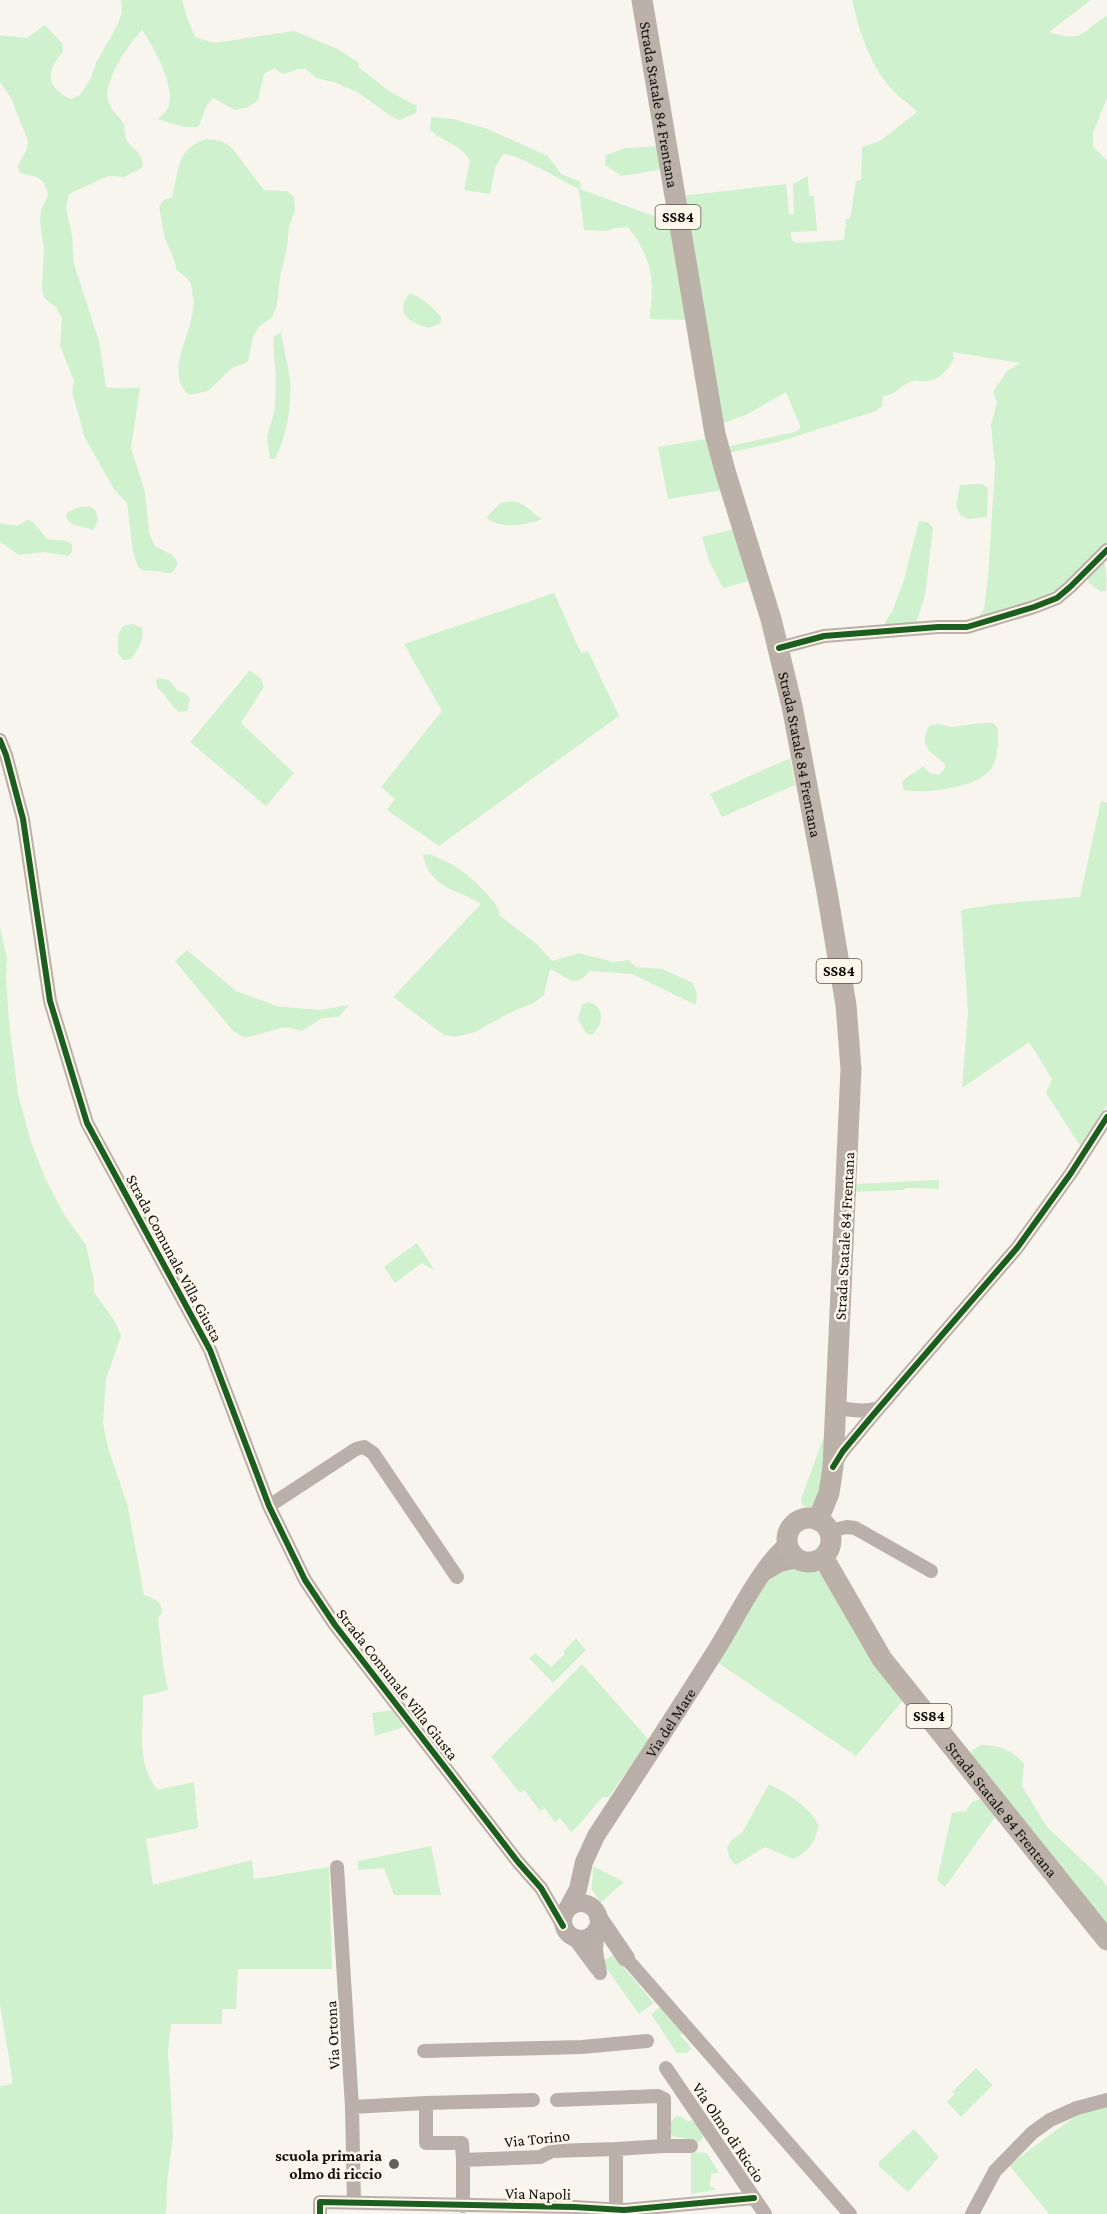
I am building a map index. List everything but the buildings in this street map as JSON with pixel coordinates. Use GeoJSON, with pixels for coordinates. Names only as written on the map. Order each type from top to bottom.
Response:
{"type":"FeatureCollection","features":[{"type":"Feature","properties":{"kind":"main road","name":"Strada Statale 84 Frentana"},"geometry":{"type":"LineString","coordinates":[[642,0],[715,434],[779,648],[827,892],[849,1034],[851,1069],[849,1135],[833,1467],[824,1526]]}},
{"type":"Feature","properties":{"kind":"main road"},"geometry":{"type":"LineString","coordinates":[[806,1518],[824,1526],[830,1548],[823,1557],[812,1563],[792,1552],[787,1534],[794,1523],[806,1518]]}},
{"type":"Feature","properties":{"kind":"main road","name":"Strada Statale 84 Frentana"},"geometry":{"type":"LineString","coordinates":[[823,1557],[882,1659],[1107,1940]]}},
{"type":"Feature","properties":{"kind":"street"},"geometry":{"type":"LineString","coordinates":[[779,648],[824,636],[938,627],[967,627],[1034,607],[1057,598],[1107,550]]}},
{"type":"Feature","properties":{"kind":"street","name":"Strada Comunale Villa Giusta"},"geometry":{"type":"LineString","coordinates":[[0,740],[23,819],[50,1001],[87,1123],[210,1350],[269,1506],[296,1566],[335,1625],[518,1862],[541,1888]]}},
{"type":"Feature","properties":{"kind":"street"},"geometry":{"type":"LineString","coordinates":[[833,1467],[843,1451],[879,1408],[1017,1248],[1071,1173],[1107,1117]]}},
{"type":"Feature","properties":{"kind":"street"},"geometry":{"type":"LineString","coordinates":[[835,1407],[871,1411],[879,1408]]}},
{"type":"Feature","properties":{"kind":"street"},"geometry":{"type":"LineString","coordinates":[[269,1506],[356,1449],[364,1448],[373,1453],[457,1577]]}},
{"type":"Feature","properties":{"kind":"street"},"geometry":{"type":"LineString","coordinates":[[824,1526],[855,1528],[931,1571]]}},
{"type":"Feature","properties":{"kind":"street","name":"Via del Mare"},"geometry":{"type":"LineString","coordinates":[[581,1917],[584,1863],[596,1836],[686,1698],[764,1572],[779,1551],[792,1552]]}},
{"type":"Feature","properties":{"kind":"street","name":"Via Ortona"},"geometry":{"type":"LineString","coordinates":[[337,1866],[352,2107],[354,2203]]}},
{"type":"Feature","properties":{"kind":"street"},"geometry":{"type":"LineString","coordinates":[[581,1917],[584,1890],[582,1875]]}},
{"type":"Feature","properties":{"kind":"street"},"geometry":{"type":"LineString","coordinates":[[541,1888],[581,1917]]}},
{"type":"Feature","properties":{"kind":"street"},"geometry":{"type":"LineString","coordinates":[[541,1888],[581,1917],[626,1958],[850,2214]]}},
{"type":"Feature","properties":{"kind":"street"},"geometry":{"type":"LineString","coordinates":[[424,2051],[582,2047],[647,2041]]}},
{"type":"Feature","properties":{"kind":"street","name":"Via Olmo di Riccio"},"geometry":{"type":"LineString","coordinates":[[666,2068],[765,2214]]}},
{"type":"Feature","properties":{"kind":"street"},"geometry":{"type":"LineString","coordinates":[[557,2100],[658,2096],[664,2100],[664,2146]]}},
{"type":"Feature","properties":{"kind":"street"},"geometry":{"type":"LineString","coordinates":[[352,2107],[533,2100]]}},
{"type":"Feature","properties":{"kind":"street"},"geometry":{"type":"LineString","coordinates":[[972,2214],[995,2171],[1011,2152],[1050,2120],[1077,2108],[1107,2100]]}},
{"type":"Feature","properties":{"kind":"street"},"geometry":{"type":"LineString","coordinates":[[426,2103],[426,2143],[462,2143],[463,2206]]}},
{"type":"Feature","properties":{"kind":"street","name":"Via Torino"},"geometry":{"type":"LineString","coordinates":[[463,2160],[540,2157],[552,2151],[691,2146]]}},
{"type":"Feature","properties":{"kind":"street"},"geometry":{"type":"LineString","coordinates":[[616,2149],[616,2210]]}},
{"type":"Feature","properties":{"kind":"street","name":"Via Napoli"},"geometry":{"type":"LineString","coordinates":[[320,2208],[354,2203],[574,2207],[616,2210],[754,2198]]}},
{"type":"Feature","properties":{"kind":"green space"},"geometry":{"type":"Polygon","coordinates":[[[121,0],[182,0],[195,37],[214,43],[294,31],[338,49],[359,63],[358,67],[389,91],[417,106],[416,113],[399,120],[357,92],[334,82],[316,78],[306,69],[283,74],[274,68],[264,74],[258,100],[248,107],[235,110],[213,98],[207,105],[198,127],[185,127],[157,119],[168,107],[169,87],[157,55],[142,30],[118,63],[109,83],[108,100],[111,108],[123,123],[127,141],[142,160],[142,168],[124,177],[108,176],[69,194],[66,207],[72,235],[74,264],[99,341],[106,387],[140,388],[131,448],[145,492],[149,533],[155,546],[174,556],[178,564],[172,573],[144,571],[138,567],[133,552],[127,503],[114,489],[85,438],[72,392],[74,381],[60,346],[62,318],[56,307],[44,298],[42,288],[44,249],[40,221],[41,210],[48,196],[47,190],[37,177],[20,173],[18,165],[27,149],[28,141],[11,98],[0,82],[0,35],[27,38],[45,25],[62,43],[63,52],[51,72],[53,84],[63,95],[71,99],[80,95],[117,26],[122,12],[121,0]]]}},
{"type":"Feature","properties":{"kind":"green space"},"geometry":{"type":"Polygon","coordinates":[[[852,0],[1091,0],[1049,32],[1070,37],[1082,34],[1107,16],[1107,98],[1093,133],[1093,147],[1107,160],[1107,546],[1047,598],[976,621],[984,609],[988,578],[995,467],[991,425],[997,402],[993,392],[1007,371],[1020,363],[952,352],[953,360],[940,376],[931,380],[909,382],[892,394],[883,396],[882,406],[876,411],[778,442],[728,453],[726,447],[794,432],[801,428],[786,392],[746,415],[720,424],[681,196],[786,184],[789,214],[794,214],[793,184],[808,176],[809,196],[814,196],[817,231],[791,232],[791,238],[795,243],[844,240],[846,219],[850,219],[856,181],[861,180],[862,147],[880,141],[917,112],[893,91],[876,68],[862,34],[852,0]]]}},
{"type":"Feature","properties":{"kind":"green space"},"geometry":{"type":"Polygon","coordinates":[[[431,117],[453,119],[485,128],[548,156],[561,174],[581,182],[580,189],[673,223],[688,320],[650,319],[651,277],[641,247],[628,227],[607,231],[584,230],[579,189],[530,163],[503,154],[495,168],[490,194],[464,190],[470,161],[457,147],[430,130],[431,117]]]}},
{"type":"Feature","properties":{"kind":"green space"},"geometry":{"type":"Polygon","coordinates":[[[206,139],[222,141],[232,148],[264,190],[287,191],[294,197],[295,210],[289,227],[277,305],[272,317],[260,326],[253,336],[248,362],[232,368],[208,391],[189,395],[181,385],[179,361],[191,322],[192,289],[189,280],[176,269],[165,238],[159,207],[163,200],[172,197],[180,162],[184,155],[189,149],[206,139]]]}},
{"type":"Feature","properties":{"kind":"green space"},"geometry":{"type":"Polygon","coordinates":[[[660,146],[664,169],[622,176],[605,165],[606,155],[626,148],[660,146]]]}},
{"type":"Feature","properties":{"kind":"green space"},"geometry":{"type":"Polygon","coordinates":[[[409,294],[422,299],[431,306],[441,317],[441,323],[429,328],[406,317],[403,307],[409,294]]]}},
{"type":"Feature","properties":{"kind":"green space"},"geometry":{"type":"Polygon","coordinates":[[[281,332],[290,379],[290,400],[286,430],[275,459],[270,459],[267,436],[275,409],[276,382],[273,337],[281,332]]]}},
{"type":"Feature","properties":{"kind":"green space"},"geometry":{"type":"Polygon","coordinates":[[[705,439],[722,490],[668,499],[658,447],[705,439]]]}},
{"type":"Feature","properties":{"kind":"green space"},"geometry":{"type":"Polygon","coordinates":[[[982,484],[988,488],[987,517],[968,519],[961,516],[956,506],[960,485],[982,484]]]}},
{"type":"Feature","properties":{"kind":"green space"},"geometry":{"type":"Polygon","coordinates":[[[512,501],[523,505],[543,519],[507,525],[486,518],[500,503],[512,501]]]}},
{"type":"Feature","properties":{"kind":"green space"},"geometry":{"type":"Polygon","coordinates":[[[80,507],[91,507],[96,511],[98,521],[93,530],[70,523],[68,520],[66,516],[68,512],[80,507]]]}},
{"type":"Feature","properties":{"kind":"green space"},"geometry":{"type":"Polygon","coordinates":[[[28,520],[34,523],[47,539],[72,544],[72,552],[68,556],[44,552],[19,555],[0,542],[0,523],[17,526],[28,520]]]}},
{"type":"Feature","properties":{"kind":"green space"},"geometry":{"type":"Polygon","coordinates":[[[919,521],[928,522],[933,528],[925,596],[915,626],[885,628],[885,622],[892,612],[904,580],[919,521]]]}},
{"type":"Feature","properties":{"kind":"green space"},"geometry":{"type":"Polygon","coordinates":[[[733,529],[749,581],[723,588],[709,561],[702,537],[733,529]]]}},
{"type":"Feature","properties":{"kind":"green space"},"geometry":{"type":"Polygon","coordinates":[[[1102,557],[1106,570],[1106,591],[1101,592],[1089,583],[1086,574],[1102,557]]]}},
{"type":"Feature","properties":{"kind":"green space"},"geometry":{"type":"Polygon","coordinates":[[[554,593],[581,653],[588,651],[619,716],[439,846],[387,810],[395,799],[381,787],[442,711],[404,644],[554,593]]]}},
{"type":"Feature","properties":{"kind":"green space"},"geometry":{"type":"Polygon","coordinates":[[[132,624],[142,628],[141,640],[131,659],[123,660],[118,653],[118,635],[123,626],[132,624]]]}},
{"type":"Feature","properties":{"kind":"green space"},"geometry":{"type":"Polygon","coordinates":[[[250,670],[261,679],[264,687],[241,723],[294,773],[266,806],[190,742],[250,670]]]}},
{"type":"Feature","properties":{"kind":"green space"},"geometry":{"type":"Polygon","coordinates":[[[159,678],[169,680],[178,691],[190,698],[187,711],[179,712],[157,688],[156,680],[159,678]]]}},
{"type":"Feature","properties":{"kind":"green space"},"geometry":{"type":"Polygon","coordinates":[[[993,723],[998,728],[995,761],[990,770],[974,781],[950,788],[925,791],[904,790],[902,783],[904,780],[923,766],[930,773],[939,775],[945,768],[945,764],[930,752],[925,744],[929,726],[938,724],[952,727],[993,723]]]}},
{"type":"Feature","properties":{"kind":"green space"},"geometry":{"type":"Polygon","coordinates":[[[790,758],[795,785],[722,817],[710,794],[790,758]]]}},
{"type":"Feature","properties":{"kind":"green space"},"geometry":{"type":"Polygon","coordinates":[[[1101,801],[1107,803],[1107,1106],[1081,1147],[1046,1093],[1052,1079],[1029,1042],[962,1088],[968,1013],[961,910],[996,904],[1080,897],[1101,801]]]}},
{"type":"Feature","properties":{"kind":"green space"},"geometry":{"type":"Polygon","coordinates":[[[429,854],[453,865],[472,879],[494,902],[500,916],[537,944],[552,961],[579,953],[614,962],[629,960],[636,967],[663,969],[693,983],[697,994],[696,1005],[632,974],[590,971],[575,981],[550,969],[544,995],[534,1003],[511,1012],[475,1032],[455,1037],[444,1035],[393,997],[481,904],[438,882],[427,866],[423,855],[429,854]]]}},
{"type":"Feature","properties":{"kind":"green space"},"geometry":{"type":"Polygon","coordinates":[[[0,927],[7,958],[9,1021],[18,1094],[31,1142],[45,1178],[65,1216],[86,1245],[94,1281],[94,1292],[114,1320],[121,1336],[106,1379],[103,1423],[108,1448],[128,1507],[144,1595],[157,1601],[162,1609],[158,1618],[168,1690],[143,1696],[143,1757],[151,1780],[158,1790],[194,1782],[198,1828],[146,1839],[153,1885],[252,1860],[254,1879],[329,1867],[332,1969],[238,1969],[236,2009],[222,2009],[222,2024],[171,2024],[168,2052],[173,2135],[166,2214],[0,2214],[0,2086],[12,2084],[12,2076],[0,2005],[0,927]]]}},
{"type":"Feature","properties":{"kind":"green space"},"geometry":{"type":"Polygon","coordinates":[[[187,950],[236,991],[277,1006],[319,1010],[349,1005],[339,1017],[322,1018],[302,1031],[285,1027],[245,1038],[233,1031],[175,961],[187,950]]]}},
{"type":"Feature","properties":{"kind":"green space"},"geometry":{"type":"Polygon","coordinates":[[[589,1002],[598,1008],[601,1017],[599,1026],[592,1035],[586,1033],[578,1019],[582,1005],[589,1002]]]}},
{"type":"Feature","properties":{"kind":"green space"},"geometry":{"type":"Polygon","coordinates":[[[939,1180],[939,1189],[906,1188],[904,1190],[853,1192],[854,1184],[939,1180]]]}},
{"type":"Feature","properties":{"kind":"green space"},"geometry":{"type":"Polygon","coordinates":[[[417,1243],[435,1271],[422,1263],[395,1283],[384,1267],[417,1243]]]}},
{"type":"Feature","properties":{"kind":"green space"},"geometry":{"type":"Polygon","coordinates":[[[827,1428],[818,1508],[809,1509],[802,1504],[801,1499],[827,1428]]]}},
{"type":"Feature","properties":{"kind":"green space"},"geometry":{"type":"Polygon","coordinates":[[[794,1566],[809,1568],[824,1575],[904,1699],[856,1756],[717,1662],[746,1613],[774,1573],[794,1566]]]}},
{"type":"Feature","properties":{"kind":"green space"},"geometry":{"type":"Polygon","coordinates":[[[576,1638],[586,1650],[553,1683],[529,1658],[535,1653],[551,1667],[565,1654],[563,1652],[576,1638]]]}},
{"type":"Feature","properties":{"kind":"green space"},"geometry":{"type":"Polygon","coordinates":[[[582,1664],[649,1740],[609,1797],[603,1797],[571,1832],[560,1818],[555,1823],[545,1808],[540,1811],[524,1790],[520,1793],[491,1757],[582,1664]]]}},
{"type":"Feature","properties":{"kind":"green space"},"geometry":{"type":"Polygon","coordinates":[[[391,1710],[404,1727],[375,1736],[372,1713],[391,1710]]]}},
{"type":"Feature","properties":{"kind":"green space"},"geometry":{"type":"Polygon","coordinates":[[[980,1745],[1004,1749],[1024,1764],[1022,1786],[1047,1827],[1102,1879],[1107,1887],[1107,1930],[971,1759],[972,1751],[980,1745]]]}},
{"type":"Feature","properties":{"kind":"green space"},"geometry":{"type":"Polygon","coordinates":[[[769,1784],[791,1797],[810,1813],[819,1826],[815,1837],[807,1850],[793,1859],[765,1847],[736,1865],[730,1859],[727,1848],[731,1840],[742,1833],[769,1784]]]}},
{"type":"Feature","properties":{"kind":"green space"},"geometry":{"type":"Polygon","coordinates":[[[984,1798],[995,1817],[945,1887],[937,1880],[952,1813],[966,1811],[972,1802],[984,1798]]]}},
{"type":"Feature","properties":{"kind":"green space"},"geometry":{"type":"Polygon","coordinates":[[[431,1846],[441,1895],[394,1895],[384,1868],[358,1870],[358,1861],[431,1846]]]}},
{"type":"Feature","properties":{"kind":"green space"},"geometry":{"type":"Polygon","coordinates":[[[593,1866],[624,1882],[600,1903],[592,1889],[593,1866]]]}},
{"type":"Feature","properties":{"kind":"green space"},"geometry":{"type":"Polygon","coordinates":[[[613,1955],[654,2003],[639,2014],[602,1962],[613,1955]]]}},
{"type":"Feature","properties":{"kind":"green space"},"geometry":{"type":"Polygon","coordinates":[[[660,2007],[683,2033],[680,2035],[692,2049],[686,2053],[677,2053],[651,2014],[660,2007]]]}},
{"type":"Feature","properties":{"kind":"green space"},"geometry":{"type":"Polygon","coordinates":[[[976,2068],[993,2085],[961,2117],[947,2102],[955,2094],[952,2092],[976,2068]]]}},
{"type":"Feature","properties":{"kind":"green space"},"geometry":{"type":"Polygon","coordinates":[[[1107,2093],[1107,2214],[1049,2214],[1009,2165],[1107,2093]]]}},
{"type":"Feature","properties":{"kind":"green space"},"geometry":{"type":"Polygon","coordinates":[[[679,2116],[688,2121],[694,2120],[704,2134],[701,2141],[693,2144],[684,2138],[674,2137],[670,2133],[670,2123],[679,2116]]]}},
{"type":"Feature","properties":{"kind":"green space"},"geometry":{"type":"Polygon","coordinates":[[[914,2129],[939,2157],[908,2192],[879,2166],[879,2162],[914,2129]]]}},
{"type":"Feature","properties":{"kind":"green space"},"geometry":{"type":"Polygon","coordinates":[[[691,2152],[707,2153],[719,2173],[711,2173],[710,2187],[716,2188],[715,2190],[691,2194],[691,2152]]]}},
{"type":"Feature","properties":{"kind":"cycle path"},"geometry":{"type":"LineString","coordinates":[[779,648],[824,636],[938,627],[967,627],[1034,607],[1057,598],[1107,550]]}},
{"type":"Feature","properties":{"kind":"cycle path"},"geometry":{"type":"LineString","coordinates":[[0,740],[23,819],[50,1001],[87,1123],[210,1350],[269,1506],[305,1580],[335,1625],[518,1862],[541,1888],[563,1926]]}},
{"type":"Feature","properties":{"kind":"cycle path"},"geometry":{"type":"LineString","coordinates":[[833,1467],[843,1451],[873,1415],[1017,1248],[1071,1173],[1107,1117]]}},
{"type":"Feature","properties":{"kind":"cycle path"},"geometry":{"type":"LineString","coordinates":[[320,2214],[320,2202],[624,2210],[754,2198]]}},
{"type":"Feature","properties":{"kind":"place","name":"scuola primaria olmo di riccio"},"geometry":{"type":"Point","coordinates":[394,2164]}}]}
